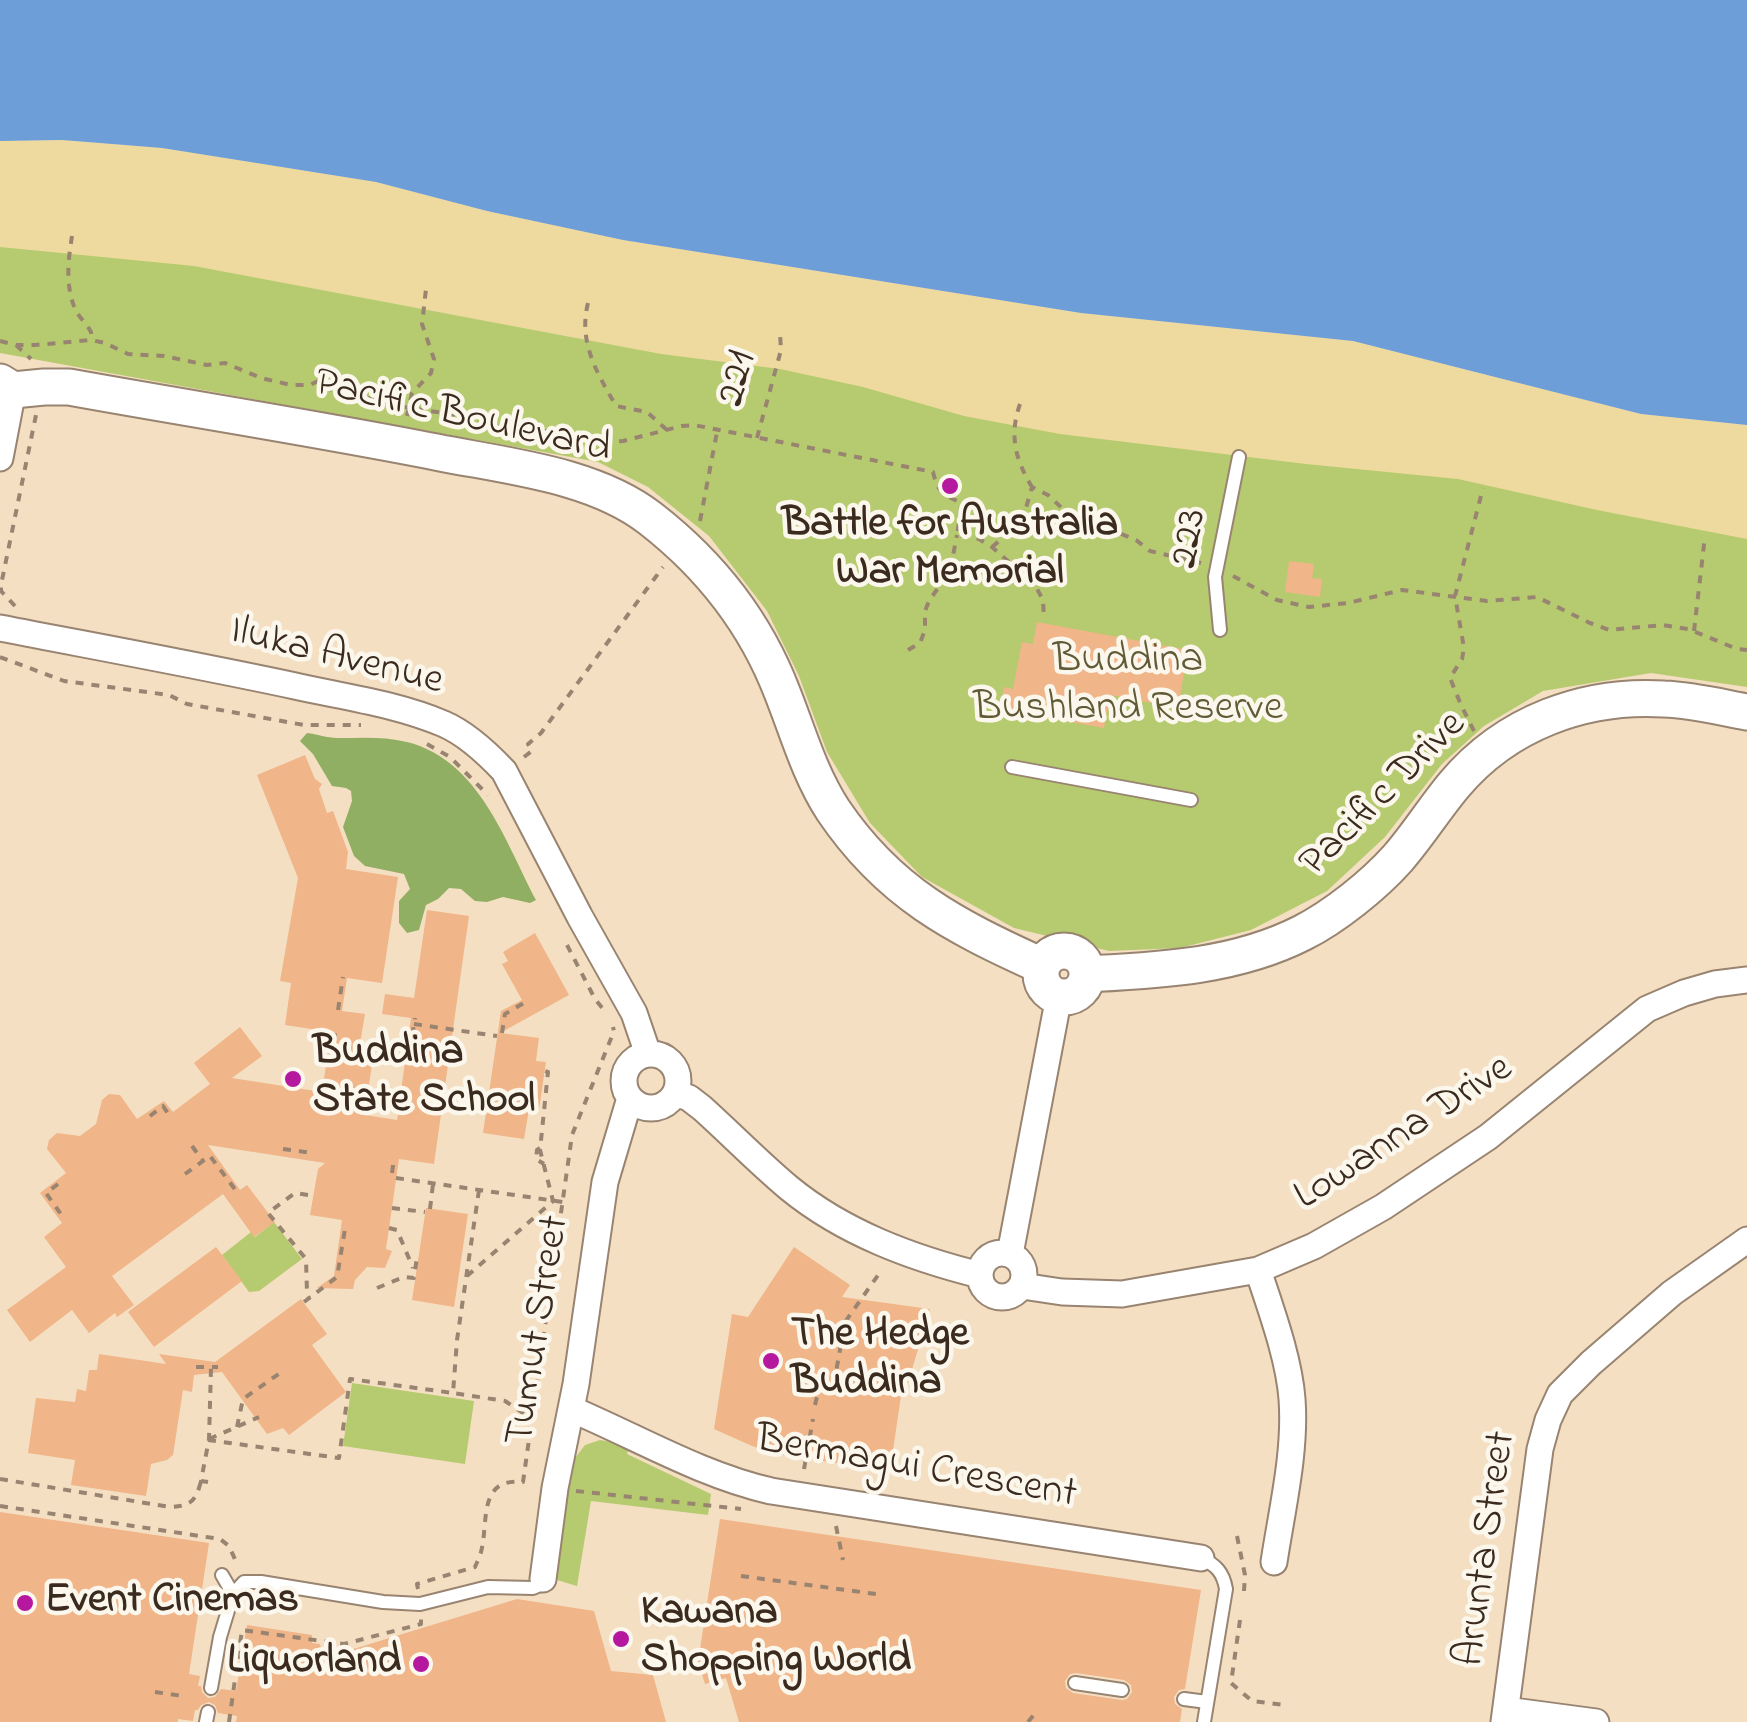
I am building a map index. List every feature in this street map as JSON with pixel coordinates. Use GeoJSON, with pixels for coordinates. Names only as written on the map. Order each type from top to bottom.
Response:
{"type":"FeatureCollection","features":[{"type":"Feature","properties":{"kind":"street"},"geometry":{"type":"LineString","coordinates":[[0,458],[19,386]]}},
{"type":"Feature","properties":{"kind":"street","name":"Pacific Boulevard"},"geometry":{"type":"LineString","coordinates":[[19,386],[69,388],[402,446],[586,484],[616,497],[648,516],[719,582],[761,644],[813,774],[832,808],[865,852],[905,891],[942,917],[1063,979]]}},
{"type":"Feature","properties":{"kind":"street","name":"Iluka Avenue"},"geometry":{"type":"LineString","coordinates":[[0,628],[415,713],[464,736],[504,771],[634,1013],[648,1054]]}},
{"type":"Feature","properties":{"kind":"street","name":"Pacific Drive"},"geometry":{"type":"LineString","coordinates":[[1063,979],[1234,959],[1304,932],[1356,897],[1396,860],[1455,783],[1489,751],[1526,725],[1590,704],[1631,698],[1667,699],[1747,712]]}},
{"type":"Feature","properties":{"kind":"street"},"geometry":{"type":"LineString","coordinates":[[1010,1254],[1063,979]]}},
{"type":"Feature","properties":{"kind":"street","name":"Lowanna Drive"},"geometry":{"type":"LineString","coordinates":[[1022,1286],[1122,1294],[1258,1270],[1314,1246],[1383,1207],[1488,1137],[1647,1010],[1700,988],[1747,980]]}},
{"type":"Feature","properties":{"kind":"street"},"geometry":{"type":"LineString","coordinates":[[648,1054],[664,1056],[676,1068],[679,1084],[666,1104],[651,1108],[630,1098],[624,1080],[631,1062],[648,1054]]}},
{"type":"Feature","properties":{"kind":"street"},"geometry":{"type":"LineString","coordinates":[[676,1092],[702,1108],[792,1190],[835,1219],[906,1254],[980,1275]]}},
{"type":"Feature","properties":{"kind":"street","name":"Tumut Street"},"geometry":{"type":"LineString","coordinates":[[543,1579],[605,1182],[630,1098]]}},
{"type":"Feature","properties":{"kind":"street","name":"Arunta Street"},"geometry":{"type":"LineString","coordinates":[[1505,1716],[1540,1449],[1560,1394],[1672,1293],[1747,1240]]}},
{"type":"Feature","properties":{"kind":"street"},"geometry":{"type":"LineString","coordinates":[[1010,1254],[1018,1259],[1025,1276],[1022,1286],[1011,1296],[997,1297],[985,1289],[980,1275],[990,1257],[1010,1254]]}},
{"type":"Feature","properties":{"kind":"street"},"geometry":{"type":"LineString","coordinates":[[1258,1270],[1292,1398],[1288,1465],[1274,1562]]}},
{"type":"Feature","properties":{"kind":"street","name":"Bermagui Crescent"},"geometry":{"type":"LineString","coordinates":[[571,1409],[744,1485],[1201,1558]]}},
{"type":"Feature","properties":{"kind":"street"},"geometry":{"type":"LineString","coordinates":[[1505,1716],[1596,1722]]}},
{"type":"Feature","properties":{"kind":"lane","name":"223"},"geometry":{"type":"LineString","coordinates":[[1220,630],[1215,577],[1239,458]]}},
{"type":"Feature","properties":{"kind":"lane"},"geometry":{"type":"LineString","coordinates":[[1012,768],[1192,800]]}},
{"type":"Feature","properties":{"kind":"lane"},"geometry":{"type":"LineString","coordinates":[[1201,1558],[1214,1564],[1224,1577],[1226,1589],[1204,1722]]}},
{"type":"Feature","properties":{"kind":"lane"},"geometry":{"type":"LineString","coordinates":[[222,1575],[233,1594]]}},
{"type":"Feature","properties":{"kind":"lane"},"geometry":{"type":"LineString","coordinates":[[210,1688],[233,1594],[244,1582],[420,1604],[488,1587],[533,1588],[540,1586],[543,1579]]}},
{"type":"Feature","properties":{"kind":"lane"},"geometry":{"type":"LineString","coordinates":[[1076,1683],[1122,1690]]}},
{"type":"Feature","properties":{"kind":"lane"},"geometry":{"type":"LineString","coordinates":[[1184,1699],[1208,1702]]}},
{"type":"Feature","properties":{"kind":"path"},"geometry":{"type":"LineString","coordinates":[[72,236],[69,285],[77,314],[91,332],[90,340]]}},
{"type":"Feature","properties":{"kind":"path"},"geometry":{"type":"LineString","coordinates":[[408,408],[412,393],[431,373],[434,359],[422,324],[426,289]]}},
{"type":"Feature","properties":{"kind":"path"},"geometry":{"type":"LineString","coordinates":[[588,303],[584,319],[587,349],[616,406],[646,412],[666,430]]}},
{"type":"Feature","properties":{"kind":"path","name":"221"},"geometry":{"type":"LineString","coordinates":[[757,438],[782,350],[780,334]]}},
{"type":"Feature","properties":{"kind":"path"},"geometry":{"type":"LineString","coordinates":[[0,341],[35,345],[90,340],[128,354],[164,356],[207,366],[225,363],[291,385],[318,381],[348,400],[370,398],[444,412],[470,424],[546,431],[600,443],[694,425],[933,472],[942,494],[959,502],[958,535],[950,570],[925,611],[920,644],[908,650]]}},
{"type":"Feature","properties":{"kind":"path"},"geometry":{"type":"LineString","coordinates":[[1,585],[34,417],[43,409],[19,386]]}},
{"type":"Feature","properties":{"kind":"path"},"geometry":{"type":"LineString","coordinates":[[1020,404],[1013,435],[1015,451],[1032,487],[1065,511],[1136,540],[1150,551],[1217,568],[1277,600],[1309,606],[1348,603],[1402,590],[1487,601],[1537,597],[1609,630],[1663,625],[1694,631],[1747,650]]}},
{"type":"Feature","properties":{"kind":"path"},"geometry":{"type":"LineString","coordinates":[[504,771],[532,750],[528,744],[541,733],[663,567],[698,526],[718,430]]}},
{"type":"Feature","properties":{"kind":"path"},"geometry":{"type":"LineString","coordinates":[[1022,522],[1032,487]]}},
{"type":"Feature","properties":{"kind":"path"},"geometry":{"type":"LineString","coordinates":[[1483,488],[1455,596],[1464,648],[1462,660],[1450,678],[1472,728],[1489,751]]}},
{"type":"Feature","properties":{"kind":"path"},"geometry":{"type":"LineString","coordinates":[[992,547],[1022,522],[1065,511]]}},
{"type":"Feature","properties":{"kind":"path"},"geometry":{"type":"LineString","coordinates":[[958,535],[979,539],[992,547],[1035,585],[1043,600],[1044,619]]}},
{"type":"Feature","properties":{"kind":"path"},"geometry":{"type":"LineString","coordinates":[[1694,631],[1704,536]]}},
{"type":"Feature","properties":{"kind":"path"},"geometry":{"type":"LineString","coordinates":[[0,657],[64,681],[169,695],[187,704],[304,725],[365,725]]}},
{"type":"Feature","properties":{"kind":"path"},"geometry":{"type":"LineString","coordinates":[[420,740],[450,757],[488,794]]}},
{"type":"Feature","properties":{"kind":"path"},"geometry":{"type":"LineString","coordinates":[[229,1722],[242,1630],[344,1644],[421,1624],[417,1584],[475,1567],[482,1550],[488,1500],[501,1484],[524,1482],[572,1136],[614,1032],[613,1021],[595,999],[559,930]]}},
{"type":"Feature","properties":{"kind":"path"},"geometry":{"type":"LineString","coordinates":[[338,1010],[342,977]]}},
{"type":"Feature","properties":{"kind":"path"},"geometry":{"type":"LineString","coordinates":[[410,1051],[415,1021],[499,1034],[505,1014],[524,1003]]}},
{"type":"Feature","properties":{"kind":"path"},"geometry":{"type":"LineString","coordinates":[[332,1057],[335,1033]]}},
{"type":"Feature","properties":{"kind":"path"},"geometry":{"type":"LineString","coordinates":[[545,1071],[546,1103],[540,1148],[552,1201]]}},
{"type":"Feature","properties":{"kind":"path"},"geometry":{"type":"LineString","coordinates":[[150,1116],[163,1106],[170,1115]]}},
{"type":"Feature","properties":{"kind":"path"},"geometry":{"type":"LineString","coordinates":[[192,1146],[203,1161]]}},
{"type":"Feature","properties":{"kind":"path"},"geometry":{"type":"LineString","coordinates":[[284,1149],[314,1153]]}},
{"type":"Feature","properties":{"kind":"path"},"geometry":{"type":"LineString","coordinates":[[186,1174],[210,1156],[237,1192]]}},
{"type":"Feature","properties":{"kind":"path"},"geometry":{"type":"LineString","coordinates":[[394,1158],[394,1175],[563,1202]]}},
{"type":"Feature","properties":{"kind":"path"},"geometry":{"type":"LineString","coordinates":[[392,1208],[427,1210],[433,1183]]}},
{"type":"Feature","properties":{"kind":"path"},"geometry":{"type":"LineString","coordinates":[[58,1184],[46,1193],[65,1220]]}},
{"type":"Feature","properties":{"kind":"path"},"geometry":{"type":"LineString","coordinates":[[453,1393],[457,1340],[480,1190]]}},
{"type":"Feature","properties":{"kind":"path"},"geometry":{"type":"LineString","coordinates":[[308,1195],[294,1193],[268,1213],[306,1259],[306,1300],[337,1277],[345,1230]]}},
{"type":"Feature","properties":{"kind":"path"},"geometry":{"type":"LineString","coordinates":[[467,1276],[552,1201]]}},
{"type":"Feature","properties":{"kind":"path"},"geometry":{"type":"LineString","coordinates":[[389,1228],[397,1230],[414,1272]]}},
{"type":"Feature","properties":{"kind":"path"},"geometry":{"type":"LineString","coordinates":[[377,1288],[404,1277],[414,1278],[417,1257]]}},
{"type":"Feature","properties":{"kind":"path"},"geometry":{"type":"LineString","coordinates":[[815,1405],[819,1388],[834,1384],[846,1322],[881,1271]]}},
{"type":"Feature","properties":{"kind":"path"},"geometry":{"type":"LineString","coordinates":[[0,1479],[170,1507],[189,1505],[196,1498],[201,1481],[214,1368],[196,1367]]}},
{"type":"Feature","properties":{"kind":"path"},"geometry":{"type":"LineString","coordinates":[[236,1426],[243,1399],[280,1373],[278,1370]]}},
{"type":"Feature","properties":{"kind":"path"},"geometry":{"type":"LineString","coordinates":[[208,1440],[339,1458],[350,1379],[505,1401],[532,1420]]}},
{"type":"Feature","properties":{"kind":"path"},"geometry":{"type":"LineString","coordinates":[[208,1440],[259,1417]]}},
{"type":"Feature","properties":{"kind":"path"},"geometry":{"type":"LineString","coordinates":[[804,1469],[813,1420]]}},
{"type":"Feature","properties":{"kind":"path"},"geometry":{"type":"LineString","coordinates":[[201,1481],[208,1482]]}},
{"type":"Feature","properties":{"kind":"path"},"geometry":{"type":"LineString","coordinates":[[555,1488],[741,1510]]}},
{"type":"Feature","properties":{"kind":"path"},"geometry":{"type":"LineString","coordinates":[[0,1506],[220,1540],[229,1546],[244,1582]]}},
{"type":"Feature","properties":{"kind":"path"},"geometry":{"type":"LineString","coordinates":[[836,1525],[844,1560]]}},
{"type":"Feature","properties":{"kind":"path"},"geometry":{"type":"LineString","coordinates":[[1237,1536],[1245,1575],[1244,1593]]}},
{"type":"Feature","properties":{"kind":"path"},"geometry":{"type":"LineString","coordinates":[[741,1576],[876,1594]]}},
{"type":"Feature","properties":{"kind":"path"},"geometry":{"type":"LineString","coordinates":[[1242,1611],[1231,1683],[1252,1702],[1284,1706]]}},
{"type":"Feature","properties":{"kind":"path"},"geometry":{"type":"LineString","coordinates":[[154,1692],[183,1696]]}},
{"type":"Feature","properties":{"kind":"path"},"geometry":{"type":"LineString","coordinates":[[1028,1722],[1037,1712]]}},
{"type":"Feature","properties":{"kind":"green space","name":"Buddina Bushland Reserve"},"geometry":{"type":"Polygon","coordinates":[[[0,229],[1747,520],[1747,687],[1651,673],[1543,691],[1484,726],[1442,764],[1385,837],[1327,891],[1251,930],[1180,948],[1109,951],[1014,928],[922,877],[870,823],[827,752],[799,676],[767,611],[709,536],[648,487],[598,462],[0,353],[0,229]]]}},
{"type":"Feature","properties":{"kind":"green space"},"geometry":{"type":"Polygon","coordinates":[[[307,733],[407,742],[453,766],[487,806],[536,900],[530,903],[503,897],[475,901],[461,889],[449,888],[426,905],[419,930],[407,933],[399,923],[399,901],[410,889],[404,874],[365,866],[354,856],[343,827],[352,801],[351,791],[332,786],[313,754],[300,741],[307,733]]]}},
{"type":"Feature","properties":{"kind":"green space"},"geometry":{"type":"Polygon","coordinates":[[[274,1222],[302,1259],[259,1291],[249,1292],[222,1255],[251,1232],[255,1237],[274,1222]]]}},
{"type":"Feature","properties":{"kind":"green space"},"geometry":{"type":"Polygon","coordinates":[[[352,1383],[474,1401],[465,1464],[343,1446],[352,1383]]]}},
{"type":"Feature","properties":{"kind":"green space"},"geometry":{"type":"Polygon","coordinates":[[[600,1440],[630,1445],[627,1454],[711,1494],[708,1515],[591,1501],[577,1586],[557,1580],[556,1573],[572,1462],[585,1445],[600,1440]]]}},
{"type":"Feature","properties":{"kind":"sand"},"geometry":{"type":"Polygon","coordinates":[[[62,140],[162,148],[376,182],[623,240],[1081,313],[1353,341],[1641,414],[1747,425],[1747,539],[1458,479],[1060,434],[964,416],[863,387],[780,369],[661,354],[194,266],[0,247],[0,141],[62,140]]]}},
{"type":"Feature","properties":{"kind":"water"},"geometry":{"type":"Polygon","coordinates":[[[0,0],[1747,0],[1747,425],[1641,414],[1353,341],[1081,313],[623,240],[376,182],[162,148],[62,140],[0,141],[0,0]]]}},
{"type":"Feature","properties":{"kind":"building"},"geometry":{"type":"Polygon","coordinates":[[[1289,561],[1314,564],[1312,578],[1322,579],[1320,597],[1285,592],[1289,561]]]}},
{"type":"Feature","properties":{"kind":"building"},"geometry":{"type":"Polygon","coordinates":[[[1037,622],[1188,650],[1178,708],[1110,695],[1104,728],[1000,709],[1004,687],[1013,689],[1022,642],[1033,644],[1037,622]]]}},
{"type":"Feature","properties":{"kind":"building"},"geometry":{"type":"Polygon","coordinates":[[[305,755],[315,779],[322,784],[319,789],[327,813],[333,811],[348,852],[346,869],[398,877],[382,983],[347,978],[342,1011],[365,1014],[357,1061],[372,1063],[365,1115],[397,1120],[411,1018],[382,1014],[385,994],[414,998],[427,910],[469,916],[434,1164],[399,1159],[386,1249],[392,1251],[385,1268],[367,1267],[355,1280],[353,1289],[317,1288],[334,1276],[342,1220],[310,1215],[318,1169],[325,1163],[208,1145],[240,1190],[247,1185],[275,1222],[254,1237],[223,1194],[112,1276],[134,1305],[117,1317],[115,1313],[89,1333],[72,1310],[30,1342],[7,1310],[66,1267],[44,1237],[62,1223],[40,1193],[66,1173],[47,1149],[49,1140],[57,1133],[80,1136],[96,1124],[102,1100],[109,1094],[120,1095],[137,1119],[164,1101],[173,1112],[210,1084],[194,1063],[240,1027],[262,1056],[232,1078],[322,1092],[331,1032],[285,1025],[291,983],[280,981],[298,878],[257,775],[305,755]]]}},
{"type":"Feature","properties":{"kind":"building"},"geometry":{"type":"Polygon","coordinates":[[[535,933],[569,995],[500,1033],[539,1038],[536,1061],[546,1062],[539,1110],[529,1109],[524,1139],[483,1133],[501,1011],[522,1000],[502,964],[508,961],[503,952],[535,933]]]}},
{"type":"Feature","properties":{"kind":"building"},"geometry":{"type":"Polygon","coordinates":[[[426,1208],[468,1214],[454,1307],[412,1300],[426,1208]]]}},
{"type":"Feature","properties":{"kind":"building"},"geometry":{"type":"Polygon","coordinates":[[[216,1247],[242,1281],[154,1347],[128,1312],[216,1247]]]}},
{"type":"Feature","properties":{"kind":"building","name":"The Hedge Buddina"},"geometry":{"type":"Polygon","coordinates":[[[794,1247],[850,1285],[842,1297],[930,1309],[908,1383],[903,1382],[890,1471],[776,1454],[714,1429],[732,1314],[748,1317],[794,1247]]]}},
{"type":"Feature","properties":{"kind":"building"},"geometry":{"type":"Polygon","coordinates":[[[301,1299],[327,1334],[312,1345],[346,1392],[289,1435],[283,1428],[267,1434],[222,1372],[194,1375],[192,1392],[183,1390],[173,1455],[151,1464],[146,1496],[71,1485],[75,1460],[28,1453],[36,1398],[75,1402],[77,1389],[86,1391],[89,1370],[97,1370],[99,1354],[166,1364],[159,1354],[215,1362],[301,1299]]]}},
{"type":"Feature","properties":{"kind":"building"},"geometry":{"type":"Polygon","coordinates":[[[0,1512],[209,1543],[189,1674],[200,1676],[198,1686],[208,1698],[215,1697],[221,1689],[236,1691],[247,1625],[312,1635],[312,1643],[320,1644],[324,1658],[517,1599],[594,1611],[611,1671],[653,1675],[666,1722],[236,1722],[237,1716],[218,1713],[209,1702],[195,1710],[193,1721],[0,1722],[0,1512]]]}},
{"type":"Feature","properties":{"kind":"building"},"geometry":{"type":"Polygon","coordinates":[[[720,1519],[1201,1590],[1185,1689],[1174,1697],[1175,1704],[1182,1709],[1180,1722],[739,1722],[726,1678],[705,1684],[698,1662],[720,1519]],[[1076,1673],[1065,1681],[1066,1688],[1073,1693],[1122,1700],[1132,1692],[1131,1685],[1124,1680],[1076,1673]]]}},
{"type":"Feature","properties":{"kind":"place","name":"Battle for Australia War Memorial"},"geometry":{"type":"Point","coordinates":[950,486]}},
{"type":"Feature","properties":{"kind":"place","name":"Buddina State School"},"geometry":{"type":"Point","coordinates":[293,1079]}},
{"type":"Feature","properties":{"kind":"place","name":"The Hedge Buddina"},"geometry":{"type":"Point","coordinates":[771,1361]}},
{"type":"Feature","properties":{"kind":"place","name":"Event Cinemas"},"geometry":{"type":"Point","coordinates":[25,1603]}},
{"type":"Feature","properties":{"kind":"place","name":"Kawana Shopping World"},"geometry":{"type":"Point","coordinates":[621,1639]}},
{"type":"Feature","properties":{"kind":"place","name":"Liquorland"},"geometry":{"type":"Point","coordinates":[421,1664]}}]}
